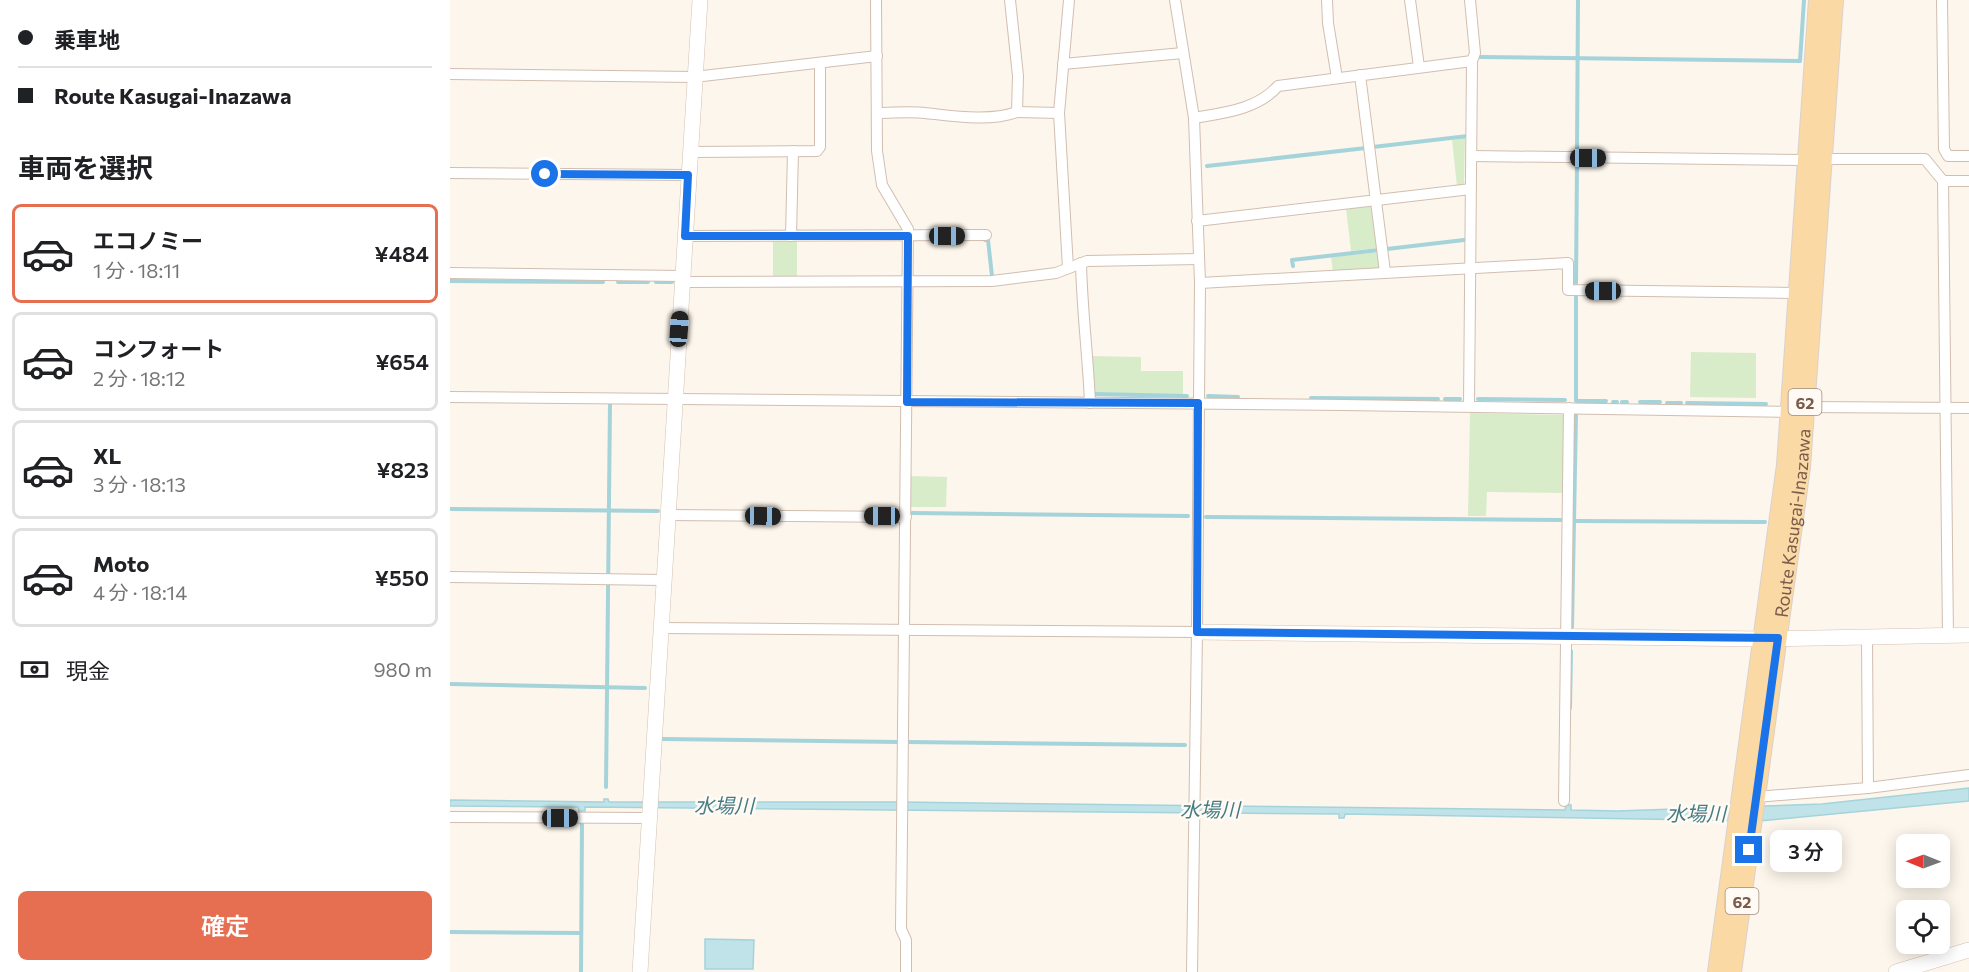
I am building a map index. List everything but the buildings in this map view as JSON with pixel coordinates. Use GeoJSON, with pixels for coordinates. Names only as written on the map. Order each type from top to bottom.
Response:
{"type":"FeatureCollection","features":[{"type":"Feature","properties":{"kind":"main road","name":"Route Kasugai-Inazawa"},"geometry":{"type":"LineString","coordinates":[[1717,972],[1751,800],[1771,639],[1783,489],[1797,410],[1815,160],[1818,0]]}},
{"type":"Feature","properties":{"kind":"main road","name":"Route Kasugai-Inazawa"},"geometry":{"type":"LineString","coordinates":[[1797,410],[1798,293],[1834,0]]}},
{"type":"Feature","properties":{"kind":"main road","name":"Route Kasugai-Inazawa"},"geometry":{"type":"LineString","coordinates":[[1732,972],[1744,830]]}},
{"type":"Feature","properties":{"kind":"street"},"geometry":{"type":"LineString","coordinates":[[640,972],[649,796],[700,0]]}},
{"type":"Feature","properties":{"kind":"street"},"geometry":{"type":"LineString","coordinates":[[876,0],[878,151],[882,185],[908,229],[901,929],[906,940],[906,972]]}},
{"type":"Feature","properties":{"kind":"street"},"geometry":{"type":"LineString","coordinates":[[1009,0],[1018,76],[1017,112]]}},
{"type":"Feature","properties":{"kind":"street"},"geometry":{"type":"LineString","coordinates":[[1068,268],[1059,113],[1069,0]]}},
{"type":"Feature","properties":{"kind":"street"},"geometry":{"type":"LineString","coordinates":[[1175,0],[1194,118],[1200,284],[1192,972]]}},
{"type":"Feature","properties":{"kind":"street"},"geometry":{"type":"LineString","coordinates":[[1327,0],[1328,23],[1337,78]]}},
{"type":"Feature","properties":{"kind":"street"},"geometry":{"type":"LineString","coordinates":[[1410,0],[1419,68]]}},
{"type":"Feature","properties":{"kind":"street"},"geometry":{"type":"LineString","coordinates":[[1469,406],[1472,61],[1475,53],[1470,0]]}},
{"type":"Feature","properties":{"kind":"street"},"geometry":{"type":"LineString","coordinates":[[1942,0],[1944,149],[1948,156],[1969,156]]}},
{"type":"Feature","properties":{"kind":"street"},"geometry":{"type":"LineString","coordinates":[[1063,64],[1183,53]]}},
{"type":"Feature","properties":{"kind":"street"},"geometry":{"type":"LineString","coordinates":[[450,74],[694,77],[877,56]]}},
{"type":"Feature","properties":{"kind":"street"},"geometry":{"type":"LineString","coordinates":[[1194,118],[1234,111],[1273,92],[1278,86],[1472,61]]}},
{"type":"Feature","properties":{"kind":"street"},"geometry":{"type":"LineString","coordinates":[[690,152],[817,151],[820,147],[820,63]]}},
{"type":"Feature","properties":{"kind":"street"},"geometry":{"type":"LineString","coordinates":[[1360,75],[1385,273]]}},
{"type":"Feature","properties":{"kind":"street"},"geometry":{"type":"LineString","coordinates":[[878,112],[924,113],[946,117],[1007,116],[1017,112],[1059,113]]}},
{"type":"Feature","properties":{"kind":"street"},"geometry":{"type":"LineString","coordinates":[[791,236],[793,151]]}},
{"type":"Feature","properties":{"kind":"street"},"geometry":{"type":"LineString","coordinates":[[1472,156],[1925,159],[1943,182],[1948,636]]}},
{"type":"Feature","properties":{"kind":"street"},"geometry":{"type":"LineString","coordinates":[[450,173],[688,175]]}},
{"type":"Feature","properties":{"kind":"street"},"geometry":{"type":"LineString","coordinates":[[1943,182],[1969,181]]}},
{"type":"Feature","properties":{"kind":"street"},"geometry":{"type":"LineString","coordinates":[[1197,221],[1471,189]]}},
{"type":"Feature","properties":{"kind":"street"},"geometry":{"type":"LineString","coordinates":[[685,236],[986,235]]}},
{"type":"Feature","properties":{"kind":"street"},"geometry":{"type":"LineString","coordinates":[[450,273],[682,279],[992,281],[1056,273],[1087,261],[1199,259]]}},
{"type":"Feature","properties":{"kind":"street"},"geometry":{"type":"LineString","coordinates":[[1081,263],[1090,403]]}},
{"type":"Feature","properties":{"kind":"street"},"geometry":{"type":"LineString","coordinates":[[1200,284],[1568,263],[1568,290],[1798,293]]}},
{"type":"Feature","properties":{"kind":"street"},"geometry":{"type":"LineString","coordinates":[[450,397],[1797,410],[1969,408]]}},
{"type":"Feature","properties":{"kind":"street"},"geometry":{"type":"LineString","coordinates":[[1564,801],[1569,408]]}},
{"type":"Feature","properties":{"kind":"street"},"geometry":{"type":"LineString","coordinates":[[668,515],[906,517]]}},
{"type":"Feature","properties":{"kind":"street"},"geometry":{"type":"LineString","coordinates":[[450,577],[663,580]]}},
{"type":"Feature","properties":{"kind":"street"},"geometry":{"type":"LineString","coordinates":[[660,628],[1771,639],[1969,635]]}},
{"type":"Feature","properties":{"kind":"street"},"geometry":{"type":"LineString","coordinates":[[1867,638],[1868,788]]}},
{"type":"Feature","properties":{"kind":"street"},"geometry":{"type":"LineString","coordinates":[[1751,800],[1969,775]]}},
{"type":"Feature","properties":{"kind":"street"},"geometry":{"type":"LineString","coordinates":[[450,817],[648,816]]}},
{"type":"Feature","properties":{"kind":"street"},"geometry":{"type":"LineString","coordinates":[[1896,972],[1969,950]]}},
{"type":"Feature","properties":{"kind":"green space"},"geometry":{"type":"Polygon","coordinates":[[[1465,138],[1464,185],[1457,186],[1452,140],[1465,138]]]}},
{"type":"Feature","properties":{"kind":"green space"},"geometry":{"type":"Polygon","coordinates":[[[1371,205],[1379,248],[1351,251],[1346,208],[1371,205]]]}},
{"type":"Feature","properties":{"kind":"green space"},"geometry":{"type":"Polygon","coordinates":[[[773,239],[797,239],[797,277],[773,277],[773,239]]]}},
{"type":"Feature","properties":{"kind":"green space"},"geometry":{"type":"Polygon","coordinates":[[[1380,252],[1380,269],[1333,272],[1331,257],[1380,252]]]}},
{"type":"Feature","properties":{"kind":"green space"},"geometry":{"type":"Polygon","coordinates":[[[1691,352],[1756,353],[1756,398],[1690,397],[1691,352]]]}},
{"type":"Feature","properties":{"kind":"green space"},"geometry":{"type":"Polygon","coordinates":[[[1090,356],[1141,357],[1141,371],[1183,371],[1183,395],[1093,394],[1090,356]]]}},
{"type":"Feature","properties":{"kind":"green space"},"geometry":{"type":"Polygon","coordinates":[[[1470,413],[1565,415],[1564,493],[1487,492],[1486,516],[1468,516],[1470,413]]]}},
{"type":"Feature","properties":{"kind":"green space"},"geometry":{"type":"Polygon","coordinates":[[[909,476],[947,477],[946,507],[911,507],[908,504],[909,476]]]}},
{"type":"Feature","properties":{"kind":"water","name":"水場川"},"geometry":{"type":"Polygon","coordinates":[[[1969,788],[1969,801],[1760,821],[1345,814],[1344,818],[1339,818],[1339,814],[1220,813],[1217,820],[1212,820],[1210,813],[585,807],[585,811],[579,811],[578,807],[450,806],[450,800],[604,802],[604,799],[608,799],[609,802],[899,802],[1565,810],[1566,805],[1571,805],[1571,810],[1616,811],[1822,804],[1969,788]]]}},
{"type":"Feature","properties":{"kind":"water"},"geometry":{"type":"Polygon","coordinates":[[[705,939],[754,940],[753,969],[705,969],[705,939]]]}},
{"type":"Feature","properties":{"kind":"waterway"},"geometry":{"type":"LineString","coordinates":[[1577,148],[1578,0]]}},
{"type":"Feature","properties":{"kind":"waterway"},"geometry":{"type":"LineString","coordinates":[[1480,57],[1800,61],[1804,0]]}},
{"type":"Feature","properties":{"kind":"waterway"},"geometry":{"type":"LineString","coordinates":[[1373,147],[1468,136]]}},
{"type":"Feature","properties":{"kind":"waterway"},"geometry":{"type":"LineString","coordinates":[[1207,166],[1366,148]]}},
{"type":"Feature","properties":{"kind":"waterway"},"geometry":{"type":"LineString","coordinates":[[1576,283],[1577,164]]}},
{"type":"Feature","properties":{"kind":"waterway"},"geometry":{"type":"LineString","coordinates":[[985,240],[988,240],[992,276]]}},
{"type":"Feature","properties":{"kind":"waterway"},"geometry":{"type":"LineString","coordinates":[[1387,249],[1464,240]]}},
{"type":"Feature","properties":{"kind":"waterway"},"geometry":{"type":"LineString","coordinates":[[1293,266],[1292,260],[1379,250]]}},
{"type":"Feature","properties":{"kind":"waterway"},"geometry":{"type":"LineString","coordinates":[[450,281],[603,282]]}},
{"type":"Feature","properties":{"kind":"waterway"},"geometry":{"type":"LineString","coordinates":[[618,282],[648,282]]}},
{"type":"Feature","properties":{"kind":"waterway"},"geometry":{"type":"LineString","coordinates":[[656,282],[672,282]]}},
{"type":"Feature","properties":{"kind":"waterway"},"geometry":{"type":"LineString","coordinates":[[1576,297],[1576,401],[1606,401]]}},
{"type":"Feature","properties":{"kind":"waterway"},"geometry":{"type":"LineString","coordinates":[[1093,394],[1187,396]]}},
{"type":"Feature","properties":{"kind":"waterway"},"geometry":{"type":"LineString","coordinates":[[1208,396],[1238,397]]}},
{"type":"Feature","properties":{"kind":"waterway"},"geometry":{"type":"LineString","coordinates":[[1311,398],[1438,399]]}},
{"type":"Feature","properties":{"kind":"waterway"},"geometry":{"type":"LineString","coordinates":[[1445,399],[1460,399]]}},
{"type":"Feature","properties":{"kind":"waterway"},"geometry":{"type":"LineString","coordinates":[[1478,399],[1565,400]]}},
{"type":"Feature","properties":{"kind":"waterway"},"geometry":{"type":"LineString","coordinates":[[1622,402],[1627,402]]}},
{"type":"Feature","properties":{"kind":"waterway"},"geometry":{"type":"LineString","coordinates":[[1640,402],[1660,402]]}},
{"type":"Feature","properties":{"kind":"waterway"},"geometry":{"type":"LineString","coordinates":[[1667,403],[1681,403]]}},
{"type":"Feature","properties":{"kind":"waterway"},"geometry":{"type":"LineString","coordinates":[[1687,403],[1766,404]]}},
{"type":"Feature","properties":{"kind":"waterway"},"geometry":{"type":"LineString","coordinates":[[606,787],[610,404]]}},
{"type":"Feature","properties":{"kind":"waterway"},"geometry":{"type":"LineString","coordinates":[[1572,627],[1576,415]]}},
{"type":"Feature","properties":{"kind":"waterway"},"geometry":{"type":"LineString","coordinates":[[450,509],[658,511]]}},
{"type":"Feature","properties":{"kind":"waterway"},"geometry":{"type":"LineString","coordinates":[[912,513],[1188,516]]}},
{"type":"Feature","properties":{"kind":"waterway"},"geometry":{"type":"LineString","coordinates":[[1206,517],[1563,520]]}},
{"type":"Feature","properties":{"kind":"waterway"},"geometry":{"type":"LineString","coordinates":[[1574,521],[1765,522]]}},
{"type":"Feature","properties":{"kind":"waterway"},"geometry":{"type":"LineString","coordinates":[[1570,708],[1571,651]]}},
{"type":"Feature","properties":{"kind":"waterway"},"geometry":{"type":"LineString","coordinates":[[450,684],[645,688]]}},
{"type":"Feature","properties":{"kind":"waterway"},"geometry":{"type":"LineString","coordinates":[[662,739],[899,742]]}},
{"type":"Feature","properties":{"kind":"waterway"},"geometry":{"type":"LineString","coordinates":[[907,742],[1185,745]]}},
{"type":"Feature","properties":{"kind":"waterway"},"geometry":{"type":"LineString","coordinates":[[581,972],[582,823]]}},
{"type":"Feature","properties":{"kind":"waterway"},"geometry":{"type":"LineString","coordinates":[[450,932],[581,933]]}},
{"type":"Feature","properties":{"kind":"route"},"geometry":{"type":"LineString","coordinates":[[545,174],[688,175],[685,236],[908,236],[907,402],[1198,403],[1197,632],[1778,638],[1749,850]]}}]}
